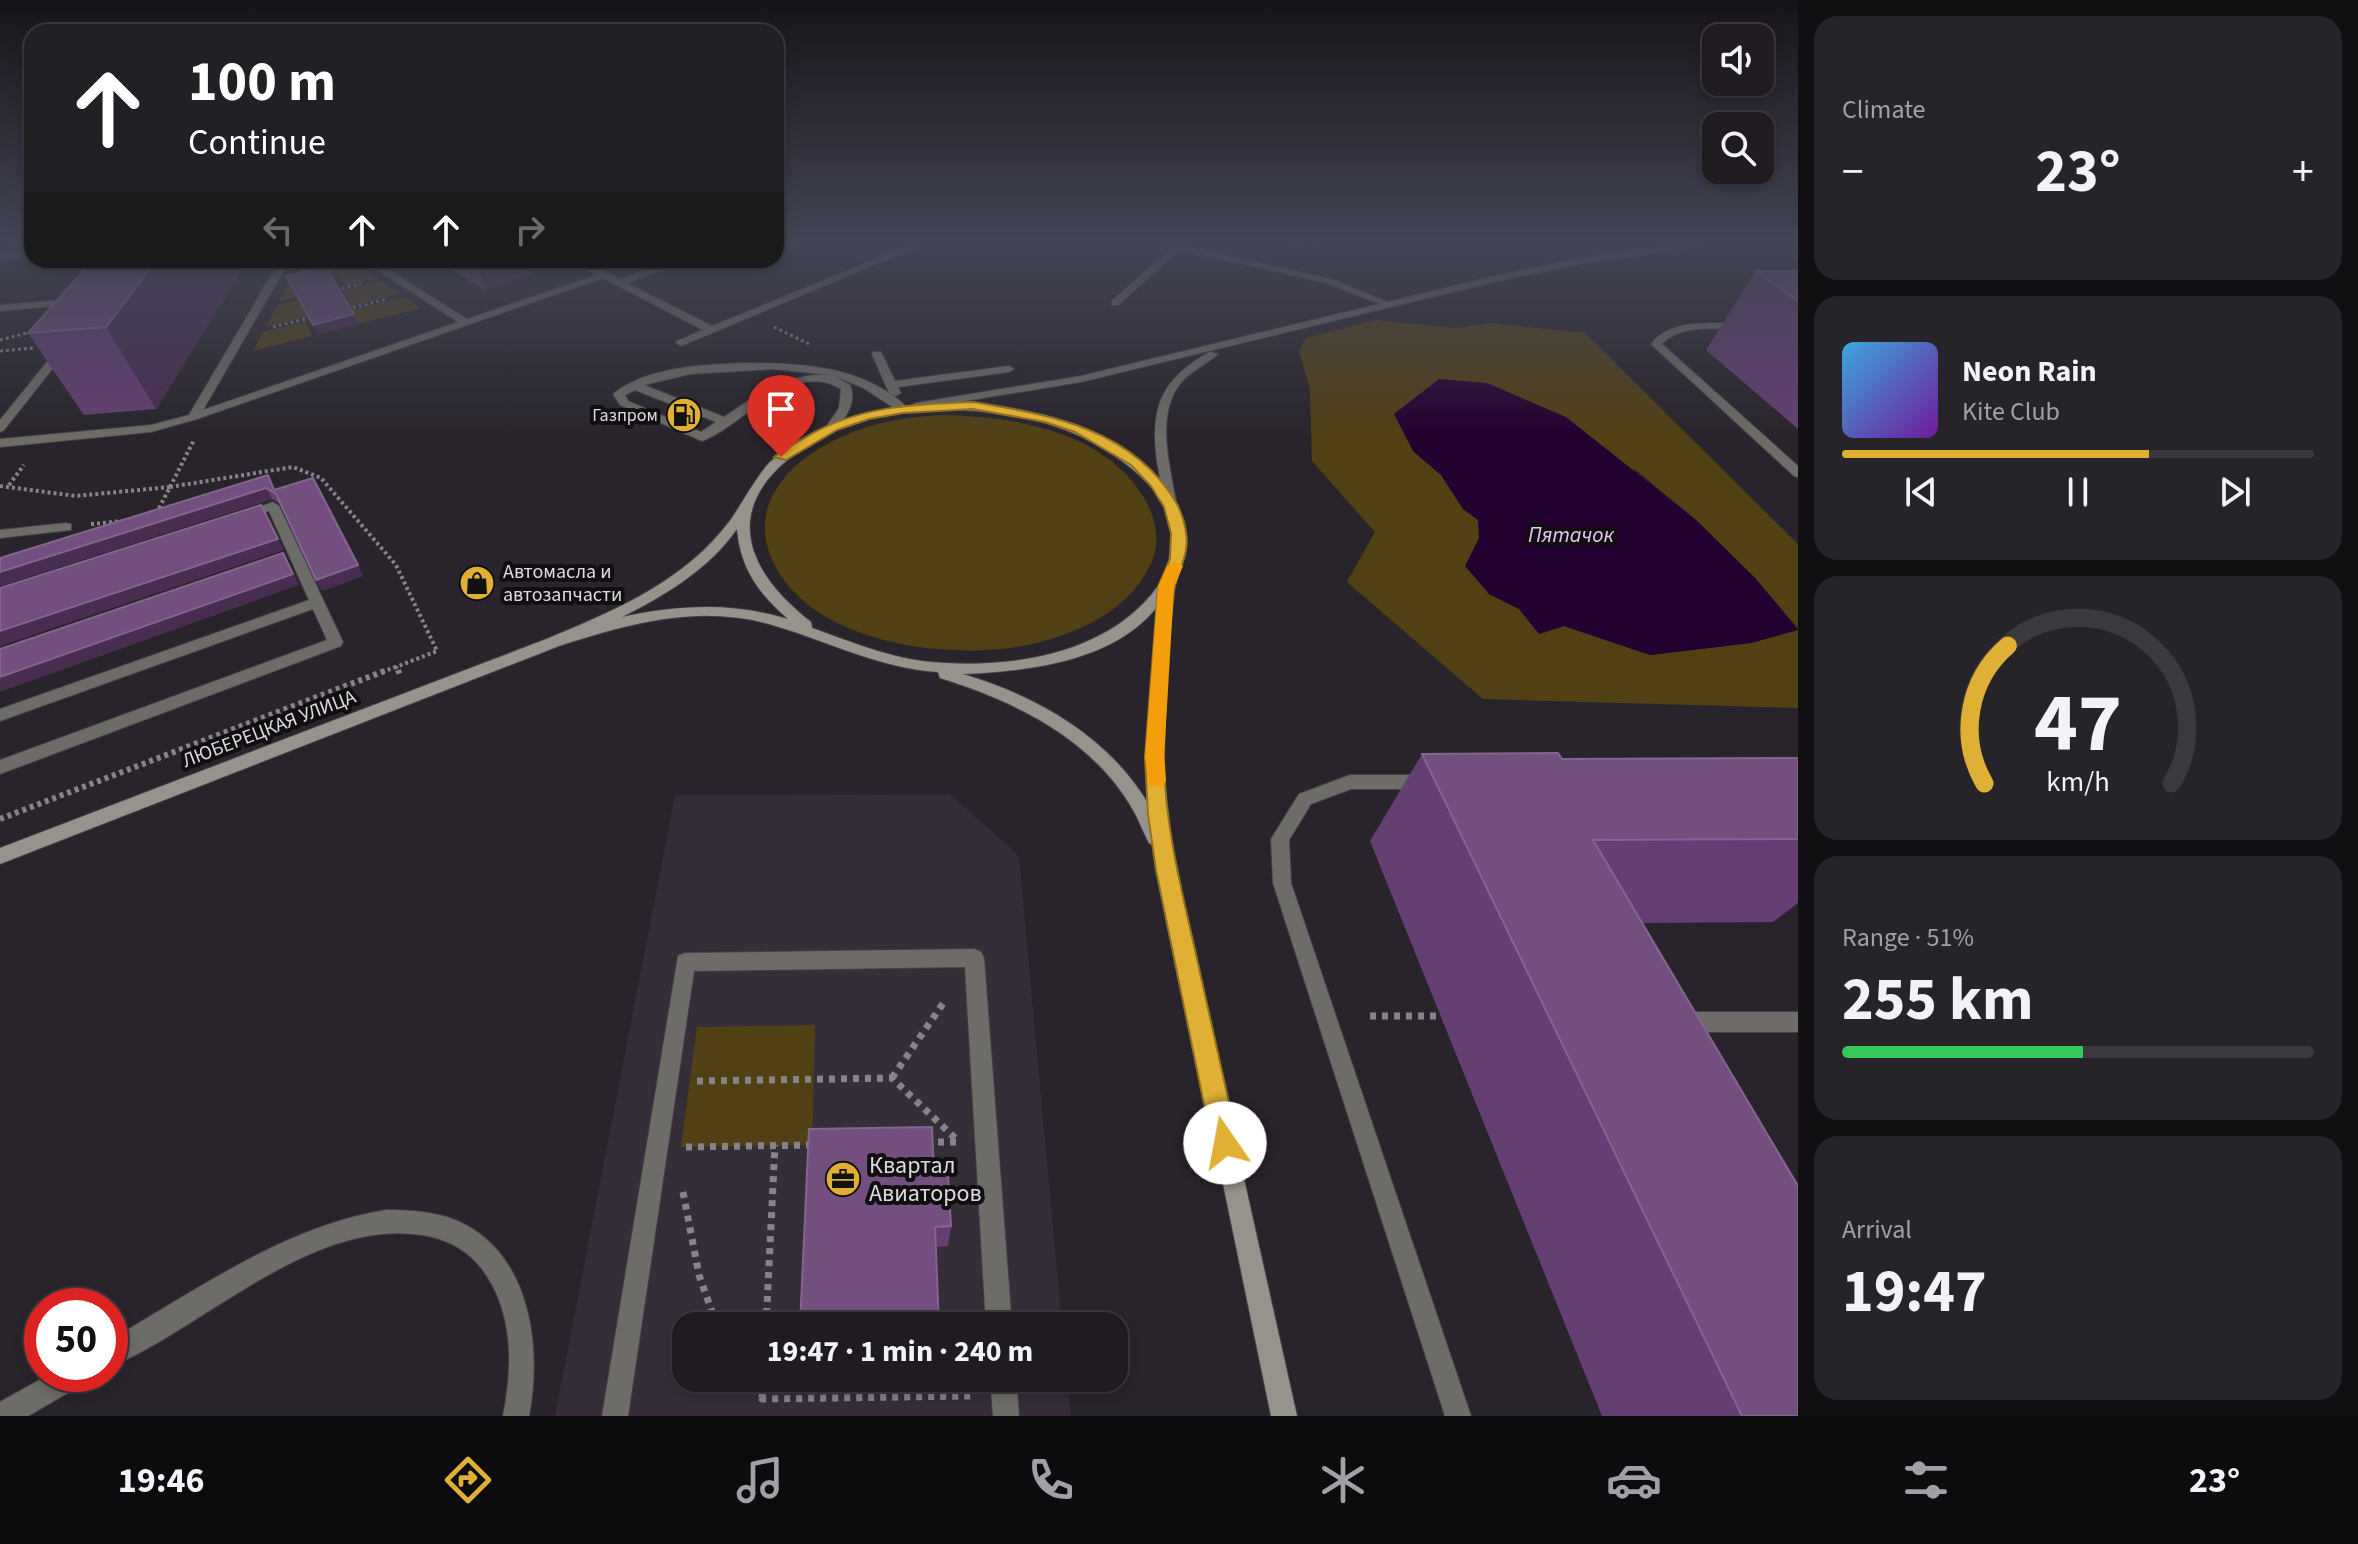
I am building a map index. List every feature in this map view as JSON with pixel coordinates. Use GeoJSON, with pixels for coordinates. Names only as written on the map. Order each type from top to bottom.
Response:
{"type":"FeatureCollection","features":[{"type":"Feature","properties":{"kind":"main road"},"geometry":{"type":"LineString","coordinates":[[554,642],[628,609],[670,582],[720,542],[761,479],[781,457],[832,427],[866,416],[938,405],[998,408],[1048,418],[1080,430],[1136,462],[1157,484],[1171,507],[1179,533],[1178,559],[1166,587],[1147,611],[1119,632],[1082,650],[1051,659],[988,669],[940,668],[891,660]]}},
{"type":"Feature","properties":{"kind":"main road"},"geometry":{"type":"LineString","coordinates":[[748,501],[742,525],[745,552],[757,580],[789,614],[808,628],[845,646]]}},
{"type":"Feature","properties":{"kind":"main road"},"geometry":{"type":"LineString","coordinates":[[1166,587],[1155,757],[1158,815],[1166,870],[1284,1416]]}},
{"type":"Feature","properties":{"kind":"main road"},"geometry":{"type":"LineString","coordinates":[[554,642],[631,620],[703,610],[764,616],[845,646],[969,680],[1009,696],[1087,745],[1117,773],[1151,826],[1166,870]]}},
{"type":"Feature","properties":{"kind":"main road","name":"ЛЮБЕРЕЦКАЯ УЛИЦА"},"geometry":{"type":"LineString","coordinates":[[0,856],[554,642]]}},
{"type":"Feature","properties":{"kind":"street"},"geometry":{"type":"LineString","coordinates":[[193,417],[257,308]]}},
{"type":"Feature","properties":{"kind":"street"},"geometry":{"type":"LineString","coordinates":[[442,308],[466,323]]}},
{"type":"Feature","properties":{"kind":"street"},"geometry":{"type":"LineString","coordinates":[[0,443],[151,428],[193,417],[509,308]]}},
{"type":"Feature","properties":{"kind":"street"},"geometry":{"type":"LineString","coordinates":[[668,308],[711,330]]}},
{"type":"Feature","properties":{"kind":"street"},"geometry":{"type":"LineString","coordinates":[[681,343],[765,308]]}},
{"type":"Feature","properties":{"kind":"street"},"geometry":{"type":"LineString","coordinates":[[832,427],[843,413],[848,395],[839,380],[820,375],[789,382],[702,437],[624,403],[619,394],[646,380],[697,371],[753,366],[817,368],[868,385],[903,409],[1081,379],[1365,308]]}},
{"type":"Feature","properties":{"kind":"street"},"geometry":{"type":"LineString","coordinates":[[1756,326],[1690,326],[1660,338],[1656,344],[1798,473]]}},
{"type":"Feature","properties":{"kind":"street"},"geometry":{"type":"LineString","coordinates":[[1171,507],[1159,423],[1164,397],[1195,363],[1269,333]]}},
{"type":"Feature","properties":{"kind":"street"},"geometry":{"type":"LineString","coordinates":[[0,428],[74,336]]}},
{"type":"Feature","properties":{"kind":"street"},"geometry":{"type":"LineString","coordinates":[[877,354],[903,409]]}},
{"type":"Feature","properties":{"kind":"street"},"geometry":{"type":"LineString","coordinates":[[892,385],[1009,369]]}},
{"type":"Feature","properties":{"kind":"street"},"geometry":{"type":"LineString","coordinates":[[635,386],[726,422]]}},
{"type":"Feature","properties":{"kind":"street"},"geometry":{"type":"LineString","coordinates":[[0,767],[336,642],[318,602],[288,557],[273,506],[228,520]]}},
{"type":"Feature","properties":{"kind":"street"},"geometry":{"type":"LineString","coordinates":[[0,534],[66,527]]}},
{"type":"Feature","properties":{"kind":"street"},"geometry":{"type":"LineString","coordinates":[[0,715],[318,602]]}},
{"type":"Feature","properties":{"kind":"street"},"geometry":{"type":"LineString","coordinates":[[1443,782],[1350,782],[1305,799],[1280,839],[1282,883],[1458,1416]]}},
{"type":"Feature","properties":{"kind":"street"},"geometry":{"type":"LineString","coordinates":[[615,1416],[685,962],[974,958],[998,1312]]}},
{"type":"Feature","properties":{"kind":"street"},"geometry":{"type":"LineString","coordinates":[[1676,1051],[1675,1032],[1687,1022],[1798,1022]]}},
{"type":"Feature","properties":{"kind":"street"},"geometry":{"type":"LineString","coordinates":[[128,1344],[282,1256],[331,1234],[380,1222],[424,1221],[462,1235],[490,1257],[514,1298],[523,1348],[516,1416]]}},
{"type":"Feature","properties":{"kind":"street"},"geometry":{"type":"LineString","coordinates":[[2,1416],[44,1392]]}},
{"type":"Feature","properties":{"kind":"path"},"geometry":{"type":"LineString","coordinates":[[344,310],[352,308]]}},
{"type":"Feature","properties":{"kind":"path"},"geometry":{"type":"LineString","coordinates":[[748,315],[818,348]]}},
{"type":"Feature","properties":{"kind":"path"},"geometry":{"type":"LineString","coordinates":[[241,335],[314,317]]}},
{"type":"Feature","properties":{"kind":"path"},"geometry":{"type":"LineString","coordinates":[[154,518],[210,411]]}},
{"type":"Feature","properties":{"kind":"path"},"geometry":{"type":"LineString","coordinates":[[0,486],[22,486],[43,494],[69,497],[170,487],[293,467],[321,478],[396,565],[437,651],[0,819]]}},
{"type":"Feature","properties":{"kind":"path"},"geometry":{"type":"LineString","coordinates":[[66,527],[125,521]]}},
{"type":"Feature","properties":{"kind":"path"},"geometry":{"type":"LineString","coordinates":[[396,667],[412,697]]}},
{"type":"Feature","properties":{"kind":"path"},"geometry":{"type":"LineString","coordinates":[[892,1078],[974,958]]}},
{"type":"Feature","properties":{"kind":"path"},"geometry":{"type":"LineString","coordinates":[[1370,1016],[1441,1016]]}},
{"type":"Feature","properties":{"kind":"path"},"geometry":{"type":"LineString","coordinates":[[691,1068],[690,1082],[892,1078],[958,1141]]}},
{"type":"Feature","properties":{"kind":"path"},"geometry":{"type":"LineString","coordinates":[[682,1161],[683,1134]]}},
{"type":"Feature","properties":{"kind":"path"},"geometry":{"type":"LineString","coordinates":[[914,1142],[987,1141]]}},
{"type":"Feature","properties":{"kind":"path"},"geometry":{"type":"LineString","coordinates":[[681,1147],[826,1144]]}},
{"type":"Feature","properties":{"kind":"path"},"geometry":{"type":"LineString","coordinates":[[767,1312],[775,1145]]}},
{"type":"Feature","properties":{"kind":"path"},"geometry":{"type":"LineString","coordinates":[[683,1189],[699,1275],[712,1312]]}},
{"type":"Feature","properties":{"kind":"path"},"geometry":{"type":"LineString","coordinates":[[757,1392],[762,1399]]}},
{"type":"Feature","properties":{"kind":"path"},"geometry":{"type":"LineString","coordinates":[[762,1392],[762,1399]]}},
{"type":"Feature","properties":{"kind":"path"},"geometry":{"type":"LineString","coordinates":[[762,1399],[1004,1396]]}},
{"type":"Feature","properties":{"kind":"shaded area"},"geometry":{"type":"Polygon","coordinates":[[[275,308],[303,308],[305,311],[343,308],[266,327],[275,308]]]}},
{"type":"Feature","properties":{"kind":"shaded area"},"geometry":{"type":"Polygon","coordinates":[[[360,308],[421,308],[359,324],[351,312],[306,323],[312,336],[253,351],[263,332],[360,308]]]}},
{"type":"Feature","properties":{"kind":"shaded area"},"geometry":{"type":"Polygon","coordinates":[[[1375,320],[1456,328],[1490,323],[1585,333],[1798,544],[1798,628],[1755,578],[1696,520],[1636,470],[1413,451],[1441,475],[1463,509],[1478,520],[1489,594],[1519,609],[1539,634],[1564,626],[1650,655],[1751,643],[1798,630],[1798,708],[1483,699],[1347,582],[1375,532],[1312,461],[1310,389],[1299,351],[1306,338],[1375,320]]]}},
{"type":"Feature","properties":{"kind":"shaded area"},"geometry":{"type":"Polygon","coordinates":[[[939,415],[996,419],[1054,431],[1105,456],[1127,475],[1148,505],[1156,537],[1152,561],[1133,591],[1108,613],[1061,636],[1012,648],[976,650],[899,644],[862,633],[828,618],[799,597],[778,571],[767,544],[765,520],[772,497],[785,477],[803,460],[849,433],[890,421],[939,415]]]}},
{"type":"Feature","properties":{"kind":"shaded area"},"geometry":{"type":"Polygon","coordinates":[[[950,794],[1019,856],[1061,1312],[672,1312],[672,1392],[1068,1392],[1071,1416],[555,1416],[675,795],[950,794]]]}},
{"type":"Feature","properties":{"kind":"shaded area"},"geometry":{"type":"Polygon","coordinates":[[[815,1025],[812,1145],[681,1147],[697,1027],[815,1025]]]}},
{"type":"Feature","properties":{"kind":"water","name":"Пятачок"},"geometry":{"type":"Polygon","coordinates":[[[1439,379],[1487,383],[1566,417],[1696,520],[1755,578],[1798,630],[1751,643],[1650,655],[1564,626],[1539,634],[1519,609],[1489,594],[1465,566],[1479,538],[1478,520],[1463,509],[1441,475],[1413,451],[1394,414],[1439,379]]]}},
{"type":"Feature","properties":{"kind":"building"},"geometry":{"type":"Polygon","coordinates":[[[50,308],[120,308],[106,327],[28,333],[50,308]]]}},
{"type":"Feature","properties":{"kind":"building"},"geometry":{"type":"Polygon","coordinates":[[[304,308],[350,308],[354,314],[313,325],[304,308]]]}},
{"type":"Feature","properties":{"kind":"building"},"geometry":{"type":"Polygon","coordinates":[[[268,475],[274,490],[313,478],[358,565],[316,580],[276,494],[266,488],[0,572],[0,558],[268,475]]]}},
{"type":"Feature","properties":{"kind":"building"},"geometry":{"type":"Polygon","coordinates":[[[261,505],[278,539],[0,631],[0,588],[261,505]]]}},
{"type":"Feature","properties":{"kind":"building"},"geometry":{"type":"Polygon","coordinates":[[[283,553],[293,574],[0,677],[0,649],[283,553]]]}},
{"type":"Feature","properties":{"kind":"building"},"geometry":{"type":"Polygon","coordinates":[[[1558,753],[1562,759],[1798,758],[1798,839],[1593,840],[1798,1186],[1798,1416],[1742,1416],[1422,754],[1558,753]]]}},
{"type":"Feature","properties":{"kind":"building"},"geometry":{"type":"Polygon","coordinates":[[[932,1127],[934,1174],[948,1174],[951,1226],[935,1227],[938,1312],[801,1312],[809,1129],[932,1127]]]}},
{"type":"Feature","properties":{"kind":"slow traffic"},"geometry":{"type":"LineString","coordinates":[[1156,781],[1166,587],[1175,566]]}},
{"type":"Feature","properties":{"kind":"place","name":"Газпром"},"geometry":{"type":"Point","coordinates":[684,415]}},
{"type":"Feature","properties":{"kind":"place","name":"Автомасла и автозапчасти"},"geometry":{"type":"Point","coordinates":[477,583]}},
{"type":"Feature","properties":{"kind":"place","name":"Квартал Авиаторов"},"geometry":{"type":"Point","coordinates":[843,1179]}},
{"type":"Feature","properties":{"kind":"route"},"geometry":{"type":"LineString","coordinates":[[781,457],[832,427],[866,416],[938,405],[973,406],[1048,418],[1080,430],[1110,444],[1136,462],[1157,484],[1171,507],[1179,533],[1178,559],[1166,587],[1155,757],[1158,815],[1166,870],[1225,1143]]}}]}
